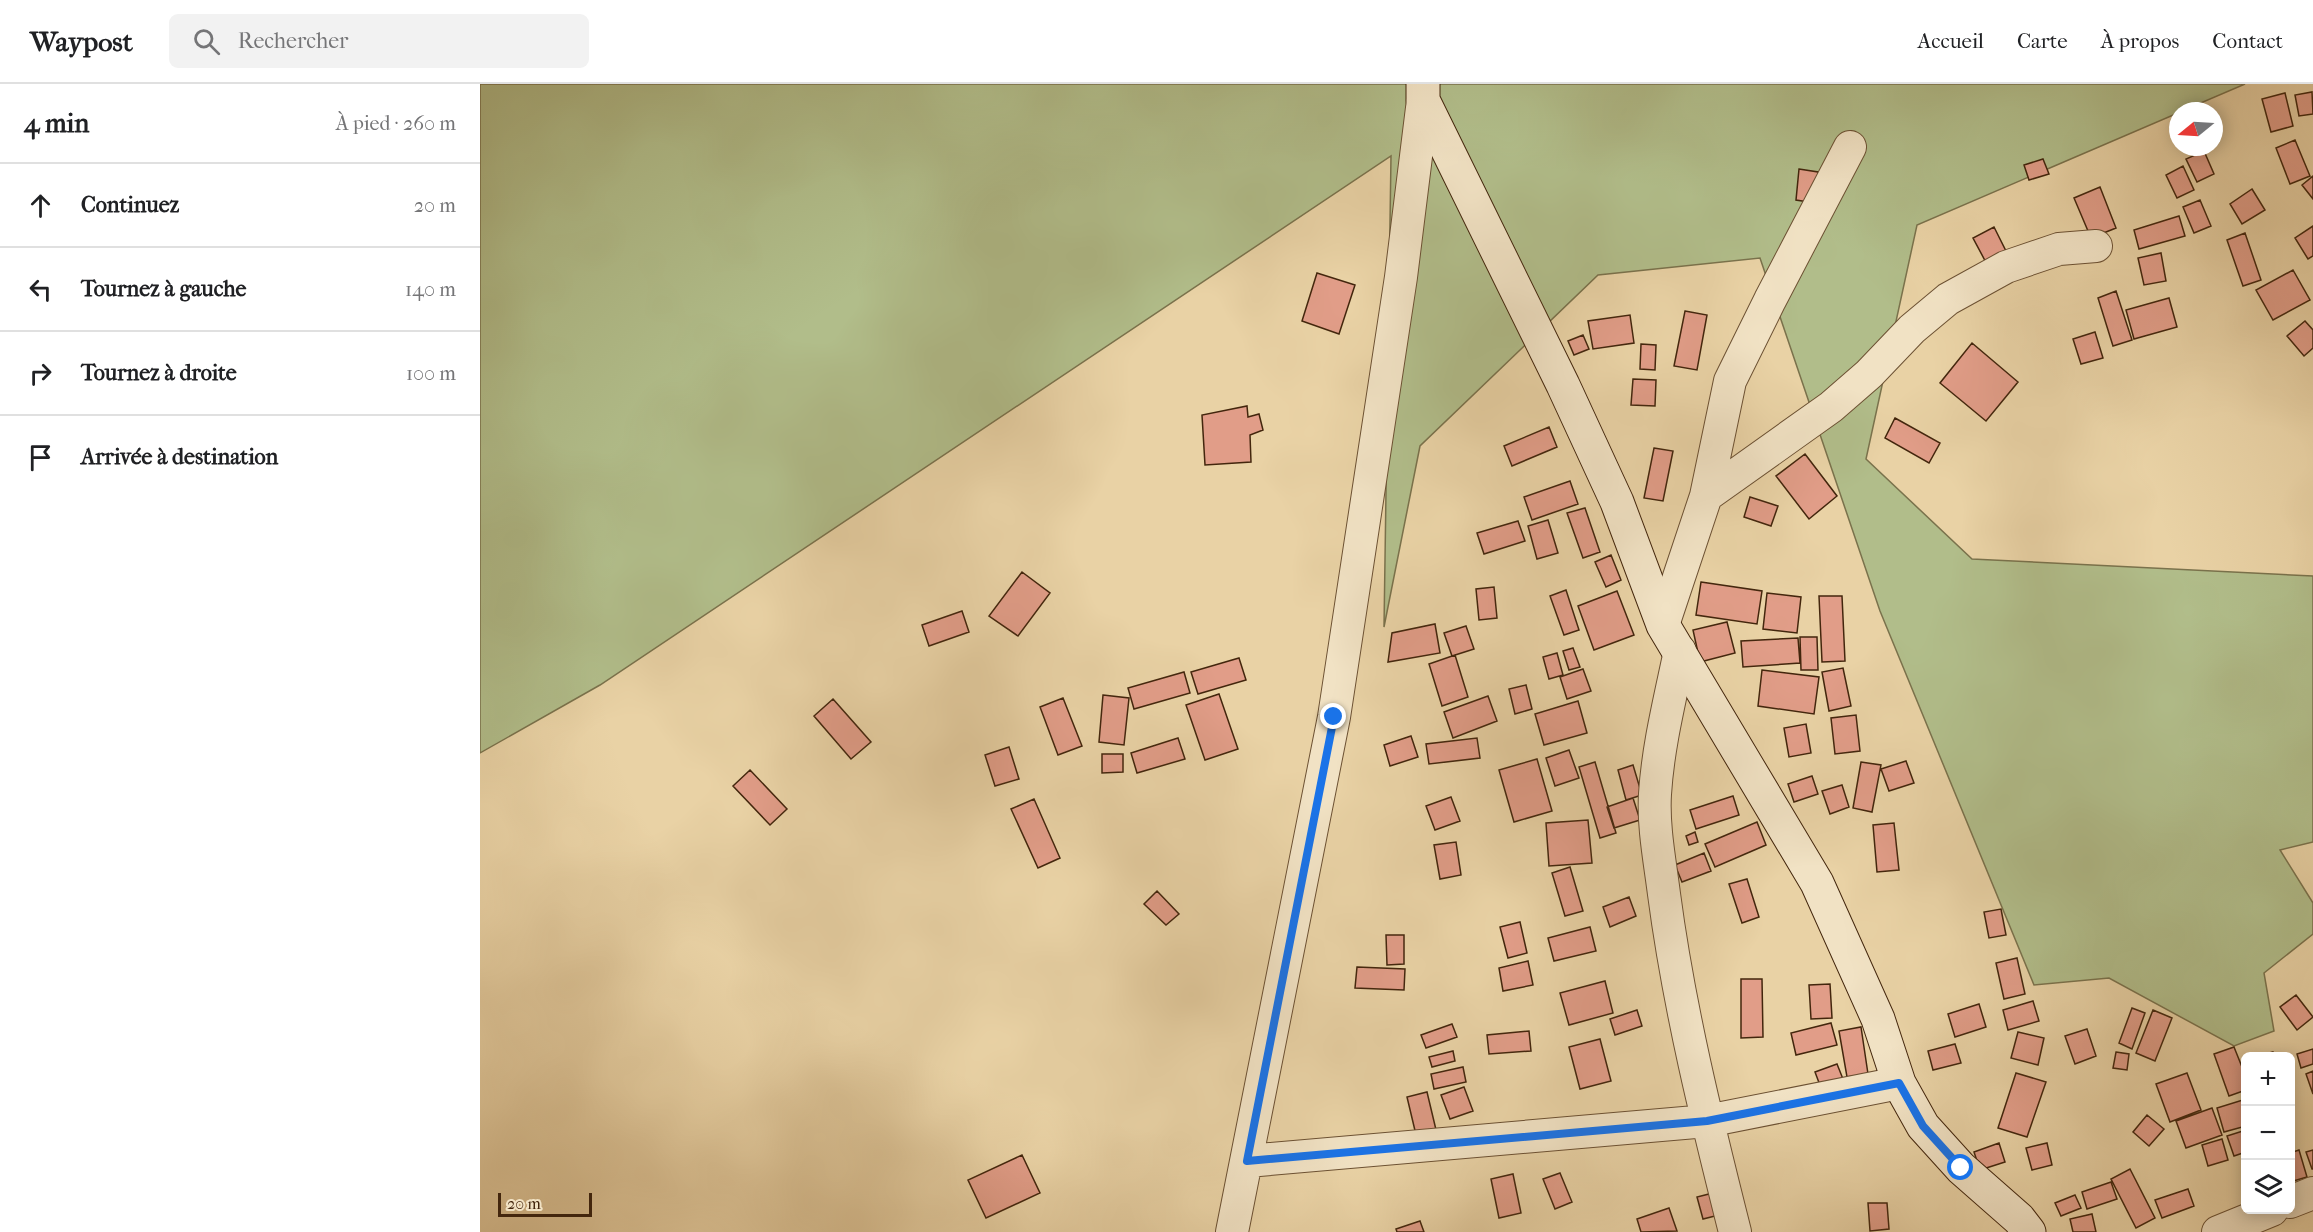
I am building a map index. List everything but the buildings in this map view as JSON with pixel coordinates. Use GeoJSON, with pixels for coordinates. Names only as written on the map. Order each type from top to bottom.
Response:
{"type":"FeatureCollection","features":[{"type":"Feature","properties":{"kind":"street"},"geometry":{"type":"LineString","coordinates":[[1423,92],[1617,502],[1672,638],[1817,883],[1878,1019],[1899,1083],[1923,1126],[1961,1168],[2019,1220],[2029,1232]]}},
{"type":"Feature","properties":{"kind":"street"},"geometry":{"type":"LineString","coordinates":[[1232,1232],[1334,717],[1401,277],[1423,92]]}},
{"type":"Feature","properties":{"kind":"street"},"geometry":{"type":"LineString","coordinates":[[1735,1232],[1707,1121],[1669,931],[1654,797],[1659,746],[1672,638],[1706,496],[1730,381],[1850,147]]}},
{"type":"Feature","properties":{"kind":"street"},"geometry":{"type":"LineString","coordinates":[[1706,496],[1831,407],[1869,374],[1912,329],[1948,299],[2006,267],[2059,249],[2096,246]]}},
{"type":"Feature","properties":{"kind":"street"},"geometry":{"type":"LineString","coordinates":[[1247,1161],[1707,1121],[1899,1083]]}},
{"type":"Feature","properties":{"kind":"street"},"geometry":{"type":"LineString","coordinates":[[2295,1200],[2313,1192]]}},
{"type":"Feature","properties":{"kind":"street"},"geometry":{"type":"LineString","coordinates":[[2218,1232],[2260,1214]]}},
{"type":"Feature","properties":{"kind":"green space"},"geometry":{"type":"Polygon","coordinates":[[[480,84],[2245,84],[2203,102],[2169,102],[2169,117],[1917,225],[1866,459],[1972,559],[2313,576],[2313,842],[2280,850],[2313,903],[2313,934],[2264,973],[2274,1031],[2234,1046],[2109,978],[2034,985],[1880,611],[1760,258],[1598,275],[1420,446],[1384,627],[1391,156],[600,685],[480,753],[480,84]]]}},
{"type":"Feature","properties":{"kind":"route"},"geometry":{"type":"LineString","coordinates":[[1334,717],[1247,1161],[1707,1121],[1899,1083],[1923,1126],[1961,1168]]}}]}
